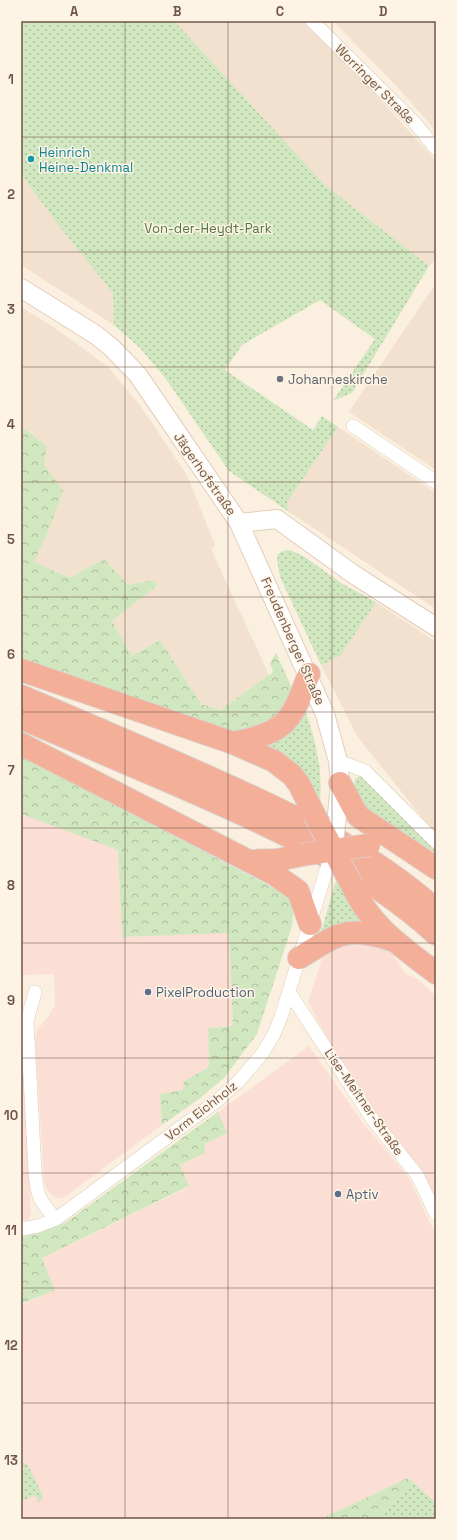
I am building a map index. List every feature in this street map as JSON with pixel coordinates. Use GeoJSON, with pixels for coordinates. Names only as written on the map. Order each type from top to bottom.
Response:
{"type":"FeatureCollection","features":[{"type":"Feature","properties":{"kind":"highway"},"geometry":{"type":"LineString","coordinates":[[21,670],[233,743],[274,761],[292,775],[304,791],[333,851],[372,918],[393,941],[436,973]]}},
{"type":"Feature","properties":{"kind":"highway"},"geometry":{"type":"LineString","coordinates":[[233,743],[261,736],[282,726],[291,717],[296,709],[309,674]]}},
{"type":"Feature","properties":{"kind":"highway"},"geometry":{"type":"LineString","coordinates":[[21,696],[265,802],[309,825],[368,860],[396,878],[436,910]]}},
{"type":"Feature","properties":{"kind":"highway"},"geometry":{"type":"LineString","coordinates":[[21,718],[208,798],[300,841],[384,892],[436,934]]}},
{"type":"Feature","properties":{"kind":"highway"},"geometry":{"type":"LineString","coordinates":[[21,744],[274,874],[298,891],[310,924]]}},
{"type":"Feature","properties":{"kind":"highway"},"geometry":{"type":"LineString","coordinates":[[340,783],[358,816],[436,868]]}},
{"type":"Feature","properties":{"kind":"highway"},"geometry":{"type":"LineString","coordinates":[[249,862],[278,860],[369,845],[400,844]]}},
{"type":"Feature","properties":{"kind":"highway"},"geometry":{"type":"LineString","coordinates":[[299,958],[331,938],[346,933],[362,932],[393,941]]}},
{"type":"Feature","properties":{"kind":"main road","name":"Jägerhofstraße"},"geometry":{"type":"LineString","coordinates":[[21,288],[96,335],[112,348],[138,374],[239,523],[277,519],[353,574],[436,627]]}},
{"type":"Feature","properties":{"kind":"main road","name":"Freudenberger Straße"},"geometry":{"type":"LineString","coordinates":[[239,523],[326,714],[338,761],[340,783],[333,851]]}},
{"type":"Feature","properties":{"kind":"street","name":"Worringer Straße"},"geometry":{"type":"LineString","coordinates":[[312,21],[415,123],[436,149]]}},
{"type":"Feature","properties":{"kind":"street"},"geometry":{"type":"LineString","coordinates":[[353,426],[436,482]]}},
{"type":"Feature","properties":{"kind":"street"},"geometry":{"type":"LineString","coordinates":[[338,761],[365,771],[436,842]]}},
{"type":"Feature","properties":{"kind":"street","name":"Vorm Eichholz"},"geometry":{"type":"LineString","coordinates":[[21,1229],[38,1226],[56,1219],[212,1105],[238,1082],[262,1054],[274,1034],[289,992],[333,851]]}},
{"type":"Feature","properties":{"kind":"street"},"geometry":{"type":"LineString","coordinates":[[35,992],[27,1021],[35,1171],[37,1190],[42,1204],[56,1219]]}},
{"type":"Feature","properties":{"kind":"street","name":"Lise-Meitner-Straße"},"geometry":{"type":"LineString","coordinates":[[289,992],[373,1120],[417,1175],[436,1214]]}},
{"type":"Feature","properties":{"kind":"shaded area"},"geometry":{"type":"Polygon","coordinates":[[[174,21],[303,21],[346,62],[436,161],[436,260],[429,266],[325,185],[174,21]]]}},
{"type":"Feature","properties":{"kind":"shaded area"},"geometry":{"type":"Polygon","coordinates":[[[333,21],[436,21],[436,131],[401,91],[333,21]]]}},
{"type":"Feature","properties":{"kind":"shaded area"},"geometry":{"type":"Polygon","coordinates":[[[21,174],[59,226],[113,293],[114,325],[21,265],[21,174]]]}},
{"type":"Feature","properties":{"kind":"shaded area"},"geometry":{"type":"Polygon","coordinates":[[[436,283],[436,470],[349,412],[436,283]]]}},
{"type":"Feature","properties":{"kind":"shaded area"},"geometry":{"type":"Polygon","coordinates":[[[21,307],[58,330],[107,366],[140,405],[187,475],[215,545],[211,549],[269,675],[220,710],[201,704],[160,640],[132,656],[112,621],[158,585],[153,580],[128,585],[104,559],[70,578],[34,562],[50,527],[63,490],[44,465],[47,446],[21,426],[21,307]]]}},
{"type":"Feature","properties":{"kind":"shaded area"},"geometry":{"type":"Polygon","coordinates":[[[338,427],[436,493],[436,609],[288,511],[287,502],[338,427]]]}},
{"type":"Feature","properties":{"kind":"shaded area"},"geometry":{"type":"Polygon","coordinates":[[[376,602],[436,642],[436,832],[424,820],[357,736],[321,665],[340,656],[376,602]]]}},
{"type":"Feature","properties":{"kind":"shaded area"},"geometry":{"type":"Polygon","coordinates":[[[21,814],[118,849],[122,937],[229,932],[233,1026],[208,1028],[209,1067],[184,1081],[184,1090],[160,1094],[162,1125],[62,1199],[53,1196],[47,1190],[44,1180],[35,1037],[38,1029],[48,1017],[55,1005],[54,974],[21,975],[21,814]]]}},
{"type":"Feature","properties":{"kind":"shaded area"},"geometry":{"type":"Polygon","coordinates":[[[364,941],[390,951],[406,974],[419,980],[436,996],[436,1200],[336,1055],[308,1002],[323,955],[346,943],[364,941]]]}},
{"type":"Feature","properties":{"kind":"shaded area"},"geometry":{"type":"Polygon","coordinates":[[[21,1032],[31,1214],[28,1220],[21,1220],[21,1032]]]}},
{"type":"Feature","properties":{"kind":"shaded area"},"geometry":{"type":"Polygon","coordinates":[[[309,1046],[363,1123],[409,1178],[436,1235],[436,1503],[408,1478],[321,1519],[21,1519],[21,1305],[55,1290],[42,1258],[189,1187],[180,1165],[204,1153],[204,1144],[227,1133],[218,1112],[309,1046]]]}},
{"type":"Feature","properties":{"kind":"green space","name":"Von-der-Heydt-Park"},"geometry":{"type":"Polygon","coordinates":[[[21,21],[174,21],[325,185],[429,266],[352,393],[333,401],[375,339],[320,300],[242,345],[225,370],[313,430],[322,416],[338,427],[287,502],[288,511],[229,471],[166,379],[140,348],[114,325],[113,293],[59,226],[21,174],[21,21]]]}},
{"type":"Feature","properties":{"kind":"green space"},"geometry":{"type":"Polygon","coordinates":[[[21,426],[47,446],[44,465],[63,490],[50,527],[34,562],[70,578],[104,559],[128,585],[153,580],[158,585],[112,621],[132,656],[160,640],[201,704],[220,710],[273,672],[270,663],[276,653],[293,690],[287,716],[239,733],[21,660],[21,426]]]}},
{"type":"Feature","properties":{"kind":"green space"},"geometry":{"type":"Polygon","coordinates":[[[290,550],[305,557],[341,583],[376,602],[340,656],[321,665],[280,577],[277,560],[278,554],[283,551],[290,550]]]}},
{"type":"Feature","properties":{"kind":"green space"},"geometry":{"type":"Polygon","coordinates":[[[303,712],[306,713],[310,725],[318,760],[321,785],[319,810],[259,743],[303,712]]]}},
{"type":"Feature","properties":{"kind":"green space"},"geometry":{"type":"Polygon","coordinates":[[[21,756],[287,895],[289,899],[293,914],[293,922],[257,1034],[224,1078],[199,1099],[162,1125],[160,1094],[183,1090],[184,1081],[209,1067],[208,1028],[233,1026],[229,933],[122,937],[118,850],[21,814],[21,756]]]}},
{"type":"Feature","properties":{"kind":"green space"},"geometry":{"type":"Polygon","coordinates":[[[361,775],[436,850],[436,860],[365,815],[354,786],[355,779],[361,775]]]}},
{"type":"Feature","properties":{"kind":"green space"},"geometry":{"type":"Polygon","coordinates":[[[337,877],[372,928],[319,939],[337,877]]]}},
{"type":"Feature","properties":{"kind":"green space"},"geometry":{"type":"Polygon","coordinates":[[[218,1112],[227,1133],[204,1144],[205,1153],[180,1165],[189,1186],[42,1258],[55,1290],[21,1304],[21,1236],[65,1223],[218,1112]]]}},
{"type":"Feature","properties":{"kind":"green space"},"geometry":{"type":"Polygon","coordinates":[[[21,1462],[28,1465],[42,1494],[42,1498],[39,1503],[35,1495],[21,1502],[21,1471],[24,1470],[21,1462]]]}},
{"type":"Feature","properties":{"kind":"green space"},"geometry":{"type":"Polygon","coordinates":[[[408,1478],[414,1483],[376,1519],[321,1519],[408,1478]]]}},
{"type":"Feature","properties":{"kind":"green space"},"geometry":{"type":"Polygon","coordinates":[[[414,1483],[436,1503],[436,1519],[376,1519],[414,1483]]]}},
{"type":"Feature","properties":{"kind":"place","name":"Heinrich Heine-Denkmal"},"geometry":{"type":"Point","coordinates":[31,159]}},
{"type":"Feature","properties":{"kind":"place","name":"Johanneskirche"},"geometry":{"type":"Point","coordinates":[280,379]}},
{"type":"Feature","properties":{"kind":"place","name":"PixelProduction"},"geometry":{"type":"Point","coordinates":[148,992]}},
{"type":"Feature","properties":{"kind":"place","name":"Aptiv"},"geometry":{"type":"Point","coordinates":[338,1194]}}]}
